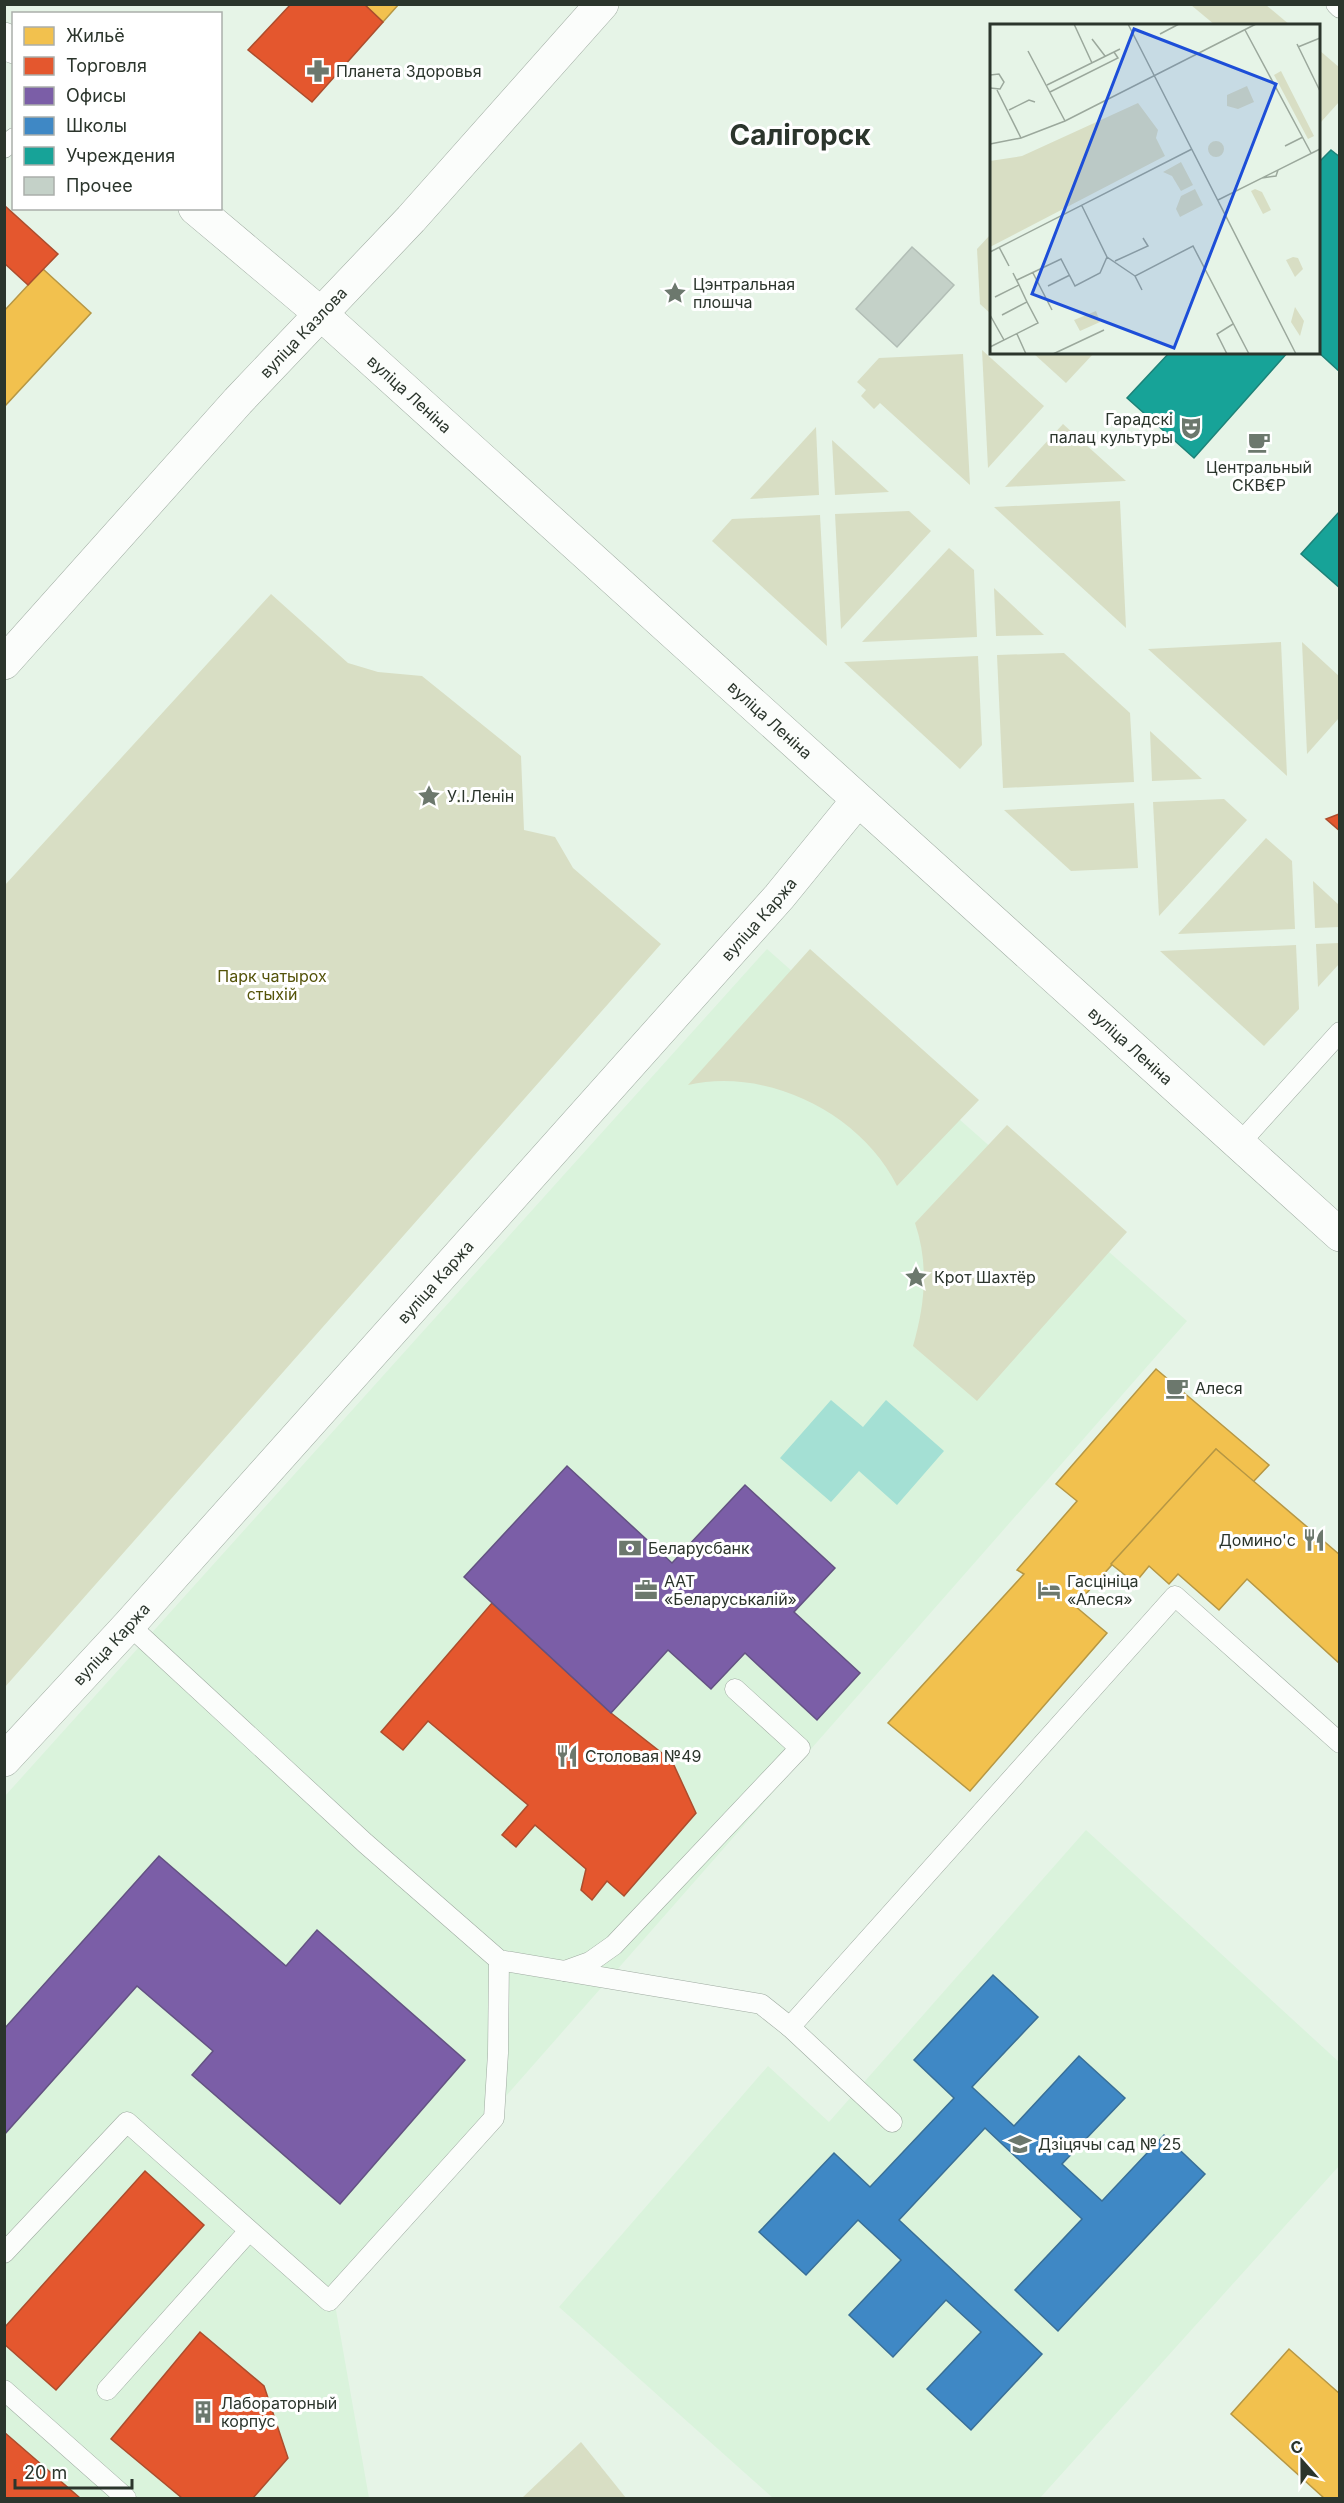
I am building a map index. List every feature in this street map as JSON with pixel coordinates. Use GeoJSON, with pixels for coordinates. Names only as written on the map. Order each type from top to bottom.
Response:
{"type":"FeatureCollection","features":[{"type":"Feature","properties":{"kind":"main road","name":"вуліца Казлова"},"geometry":{"type":"LineString","coordinates":[[4,663],[238,401],[411,219],[602,4]]}},
{"type":"Feature","properties":{"kind":"main road","name":"вуліца Леніна"},"geometry":{"type":"LineString","coordinates":[[197,210],[321,314],[1340,1235]]}},
{"type":"Feature","properties":{"kind":"main road","name":"вуліца Каржа"},"geometry":{"type":"LineString","coordinates":[[4,1760],[129,1625],[779,897],[858,800]]}},
{"type":"Feature","properties":{"kind":"lane"},"geometry":{"type":"LineString","coordinates":[[1336,4],[1340,8]]}},
{"type":"Feature","properties":{"kind":"lane"},"geometry":{"type":"LineString","coordinates":[[1239,1144],[1340,1032]]}},
{"type":"Feature","properties":{"kind":"lane"},"geometry":{"type":"LineString","coordinates":[[790,2027],[1175,1596],[1340,1743]]}},
{"type":"Feature","properties":{"kind":"lane"},"geometry":{"type":"LineString","coordinates":[[129,1625],[365,1844],[499,1960],[761,2004],[790,2027],[892,2122]]}},
{"type":"Feature","properties":{"kind":"lane"},"geometry":{"type":"LineString","coordinates":[[562,1971],[590,1962],[614,1945],[800,1748],[735,1689]]}},
{"type":"Feature","properties":{"kind":"lane"},"geometry":{"type":"LineString","coordinates":[[4,2253],[127,2122],[329,2301],[494,2118],[499,1960]]}},
{"type":"Feature","properties":{"kind":"lane"},"geometry":{"type":"LineString","coordinates":[[107,2390],[249,2230]]}},
{"type":"Feature","properties":{"kind":"lane"},"geometry":{"type":"LineString","coordinates":[[4,2390],[126,2499]]}},
{"type":"Feature","properties":{"kind":"shaded area"},"geometry":{"type":"Polygon","coordinates":[[[767,949],[1187,1321],[333,2293],[369,2498],[5,2498],[5,1796],[767,949]]]}},
{"type":"Feature","properties":{"kind":"shaded area","name":"Дзіцячы сад № 25"},"geometry":{"type":"Polygon","coordinates":[[[1086,1830],[1339,2062],[1339,2166],[1040,2498],[773,2498],[559,2307],[768,2066],[829,2122],[1086,1830]]]}},
{"type":"Feature","properties":{"kind":"green space"},"geometry":{"type":"Polygon","coordinates":[[[1191,5],[1266,5],[1289,24],[1214,24],[1191,5]]]}},
{"type":"Feature","properties":{"kind":"green space"},"geometry":{"type":"Polygon","coordinates":[[[1320,51],[1340,68],[1339,102],[1321,122],[1320,51]]]}},
{"type":"Feature","properties":{"kind":"green space"},"geometry":{"type":"Polygon","coordinates":[[[990,235],[990,313],[980,304],[977,249],[990,235]]]}},
{"type":"Feature","properties":{"kind":"green space"},"geometry":{"type":"Polygon","coordinates":[[[982,350],[1044,406],[988,468],[982,350]]]}},
{"type":"Feature","properties":{"kind":"green space"},"geometry":{"type":"Polygon","coordinates":[[[963,354],[970,485],[880,403],[874,409],[861,396],[866,390],[857,382],[879,358],[963,354]]]}},
{"type":"Feature","properties":{"kind":"green space"},"geometry":{"type":"Polygon","coordinates":[[[1034,354],[1093,354],[1066,383],[1034,354]]]}},
{"type":"Feature","properties":{"kind":"green space"},"geometry":{"type":"Polygon","coordinates":[[[1063,424],[1126,481],[1005,487],[1063,424]]]}},
{"type":"Feature","properties":{"kind":"green space"},"geometry":{"type":"Polygon","coordinates":[[[816,427],[819,495],[750,499],[816,427]]]}},
{"type":"Feature","properties":{"kind":"green space"},"geometry":{"type":"Polygon","coordinates":[[[832,440],[889,492],[835,495],[832,440]]]}},
{"type":"Feature","properties":{"kind":"green space"},"geometry":{"type":"Polygon","coordinates":[[[1120,501],[1126,628],[994,507],[1120,501]]]}},
{"type":"Feature","properties":{"kind":"green space"},"geometry":{"type":"Polygon","coordinates":[[[909,511],[931,531],[841,629],[835,514],[909,511]]]}},
{"type":"Feature","properties":{"kind":"green space"},"geometry":{"type":"Polygon","coordinates":[[[820,515],[827,646],[712,541],[732,519],[820,515]]]}},
{"type":"Feature","properties":{"kind":"green space"},"geometry":{"type":"Polygon","coordinates":[[[949,548],[974,570],[977,637],[862,642],[949,548]]]}},
{"type":"Feature","properties":{"kind":"green space"},"geometry":{"type":"Polygon","coordinates":[[[994,588],[1044,635],[996,636],[994,588]]]}},
{"type":"Feature","properties":{"kind":"green space","name":"Парк чатырох стыхій"},"geometry":{"type":"Polygon","coordinates":[[[271,594],[348,663],[378,672],[422,676],[521,756],[524,830],[555,837],[573,868],[661,944],[5,1687],[5,885],[271,594]]]}},
{"type":"Feature","properties":{"kind":"green space"},"geometry":{"type":"Polygon","coordinates":[[[1281,642],[1287,776],[1148,649],[1281,642]]]}},
{"type":"Feature","properties":{"kind":"green space"},"geometry":{"type":"Polygon","coordinates":[[[1302,642],[1340,677],[1339,718],[1307,754],[1302,642]]]}},
{"type":"Feature","properties":{"kind":"green space"},"geometry":{"type":"Polygon","coordinates":[[[1064,653],[1130,713],[1134,782],[1003,788],[997,655],[1064,653]]]}},
{"type":"Feature","properties":{"kind":"green space"},"geometry":{"type":"Polygon","coordinates":[[[978,656],[982,745],[960,769],[844,662],[978,656]]]}},
{"type":"Feature","properties":{"kind":"green space"},"geometry":{"type":"Polygon","coordinates":[[[1150,731],[1202,779],[1152,781],[1150,731]]]}},
{"type":"Feature","properties":{"kind":"green space"},"geometry":{"type":"Polygon","coordinates":[[[1224,799],[1247,820],[1159,916],[1153,802],[1224,799]]]}},
{"type":"Feature","properties":{"kind":"green space"},"geometry":{"type":"Polygon","coordinates":[[[1134,803],[1138,868],[1071,871],[1004,810],[1134,803]]]}},
{"type":"Feature","properties":{"kind":"green space"},"geometry":{"type":"Polygon","coordinates":[[[1266,838],[1292,861],[1295,929],[1178,934],[1266,838]]]}},
{"type":"Feature","properties":{"kind":"green space"},"geometry":{"type":"Polygon","coordinates":[[[1313,881],[1339,905],[1339,927],[1315,928],[1313,881]]]}},
{"type":"Feature","properties":{"kind":"green space"},"geometry":{"type":"Polygon","coordinates":[[[1339,943],[1339,964],[1318,987],[1316,944],[1339,943]]]}},
{"type":"Feature","properties":{"kind":"green space"},"geometry":{"type":"Polygon","coordinates":[[[1296,945],[1299,1009],[1264,1046],[1160,951],[1296,945]]]}},
{"type":"Feature","properties":{"kind":"green space"},"geometry":{"type":"Polygon","coordinates":[[[810,949],[979,1100],[897,1186],[881,1160],[860,1137],[836,1117],[809,1101],[779,1090],[749,1083],[718,1081],[688,1085],[810,949]]]}},
{"type":"Feature","properties":{"kind":"green space"},"geometry":{"type":"Polygon","coordinates":[[[1007,1125],[1127,1232],[977,1401],[913,1346],[923,1300],[924,1284],[922,1254],[915,1223],[1007,1125]]]}},
{"type":"Feature","properties":{"kind":"green space"},"geometry":{"type":"Polygon","coordinates":[[[581,2442],[626,2498],[522,2498],[581,2442]]]}},
{"type":"Feature","properties":{"kind":"water"},"geometry":{"type":"Polygon","coordinates":[[[831,1400],[863,1427],[886,1400],[944,1451],[897,1505],[859,1471],[831,1502],[780,1458],[831,1400]]]}},
{"type":"Feature","properties":{"kind":"building: Жильё"},"geometry":{"type":"Polygon","coordinates":[[[364,4],[399,4],[383,22],[364,4]]]}},
{"type":"Feature","properties":{"kind":"building: Жильё"},"geometry":{"type":"Polygon","coordinates":[[[43,269],[91,313],[4,407],[4,311],[43,269]]]}},
{"type":"Feature","properties":{"kind":"building: Жильё","name":"Гасцініца «Алеся»"},"geometry":{"type":"Polygon","coordinates":[[[1156,1369],[1269,1465],[1253,1482],[1216,1449],[1075,1606],[1107,1633],[970,1791],[888,1723],[1024,1574],[1017,1570],[1077,1501],[1056,1484],[1156,1369]]]}},
{"type":"Feature","properties":{"kind":"building: Жильё"},"geometry":{"type":"Polygon","coordinates":[[[1216,1449],[1340,1555],[1340,1664],[1247,1579],[1219,1610],[1178,1574],[1169,1584],[1149,1566],[1135,1583],[1111,1564],[1216,1449]]]}},
{"type":"Feature","properties":{"kind":"building: Жильё"},"geometry":{"type":"Polygon","coordinates":[[[1289,2349],[1340,2394],[1340,2498],[1324,2498],[1231,2414],[1289,2349]]]}},
{"type":"Feature","properties":{"kind":"building: Торговля"},"geometry":{"type":"Polygon","coordinates":[[[291,4],[364,4],[383,22],[312,102],[248,50],[291,4]]]}},
{"type":"Feature","properties":{"kind":"building: Торговля"},"geometry":{"type":"Polygon","coordinates":[[[4,205],[58,254],[28,285],[4,263],[4,205]]]}},
{"type":"Feature","properties":{"kind":"building: Торговля"},"geometry":{"type":"Polygon","coordinates":[[[1340,814],[1340,831],[1326,819],[1340,814]]]}},
{"type":"Feature","properties":{"kind":"building: Торговля","name":"Столовая №49"},"geometry":{"type":"Polygon","coordinates":[[[492,1603],[611,1713],[672,1761],[696,1813],[624,1896],[607,1881],[592,1900],[581,1890],[586,1869],[535,1825],[516,1847],[502,1835],[528,1805],[428,1721],[403,1750],[381,1732],[492,1603]]]}},
{"type":"Feature","properties":{"kind":"building: Торговля"},"geometry":{"type":"Polygon","coordinates":[[[145,2171],[204,2225],[56,2390],[4,2344],[4,2328],[145,2171]]]}},
{"type":"Feature","properties":{"kind":"building: Торговля","name":"Лабораторный корпус"},"geometry":{"type":"Polygon","coordinates":[[[200,2332],[264,2386],[288,2458],[253,2498],[182,2498],[111,2439],[200,2332]]]}},
{"type":"Feature","properties":{"kind":"building: Торговля"},"geometry":{"type":"Polygon","coordinates":[[[4,2432],[80,2498],[4,2498],[4,2432]]]}},
{"type":"Feature","properties":{"kind":"building: Офисы","name":"ААТ «Беларуськалій»"},"geometry":{"type":"Polygon","coordinates":[[[567,1466],[672,1563],[745,1485],[835,1568],[794,1612],[860,1673],[817,1720],[745,1653],[711,1689],[668,1650],[611,1713],[464,1577],[567,1466]]]}},
{"type":"Feature","properties":{"kind":"building: Офисы"},"geometry":{"type":"Polygon","coordinates":[[[159,1856],[286,1966],[317,1930],[465,2060],[340,2204],[192,2075],[213,2051],[137,1986],[4,2135],[4,2029],[159,1856]]]}},
{"type":"Feature","properties":{"kind":"building: Школы"},"geometry":{"type":"Polygon","coordinates":[[[993,1975],[1038,2017],[972,2087],[1014,2126],[1079,2056],[1125,2098],[1062,2164],[1102,2201],[1164,2135],[1205,2174],[1058,2331],[1015,2290],[1082,2219],[985,2128],[899,2220],[1042,2354],[971,2430],[927,2389],[981,2332],[946,2300],[893,2357],[849,2315],[901,2260],[858,2220],[806,2275],[759,2232],[834,2153],[870,2187],[954,2098],[914,2060],[993,1975]]]}},
{"type":"Feature","properties":{"kind":"building: Учреждения"},"geometry":{"type":"Polygon","coordinates":[[[1331,150],[1340,157],[1340,372],[1320,354],[1320,161],[1331,150]]]}},
{"type":"Feature","properties":{"kind":"building: Учреждения","name":"Гарадскі палац культуры"},"geometry":{"type":"Polygon","coordinates":[[[1168,354],[1286,354],[1194,458],[1127,398],[1168,354]]]}},
{"type":"Feature","properties":{"kind":"building: Учреждения"},"geometry":{"type":"Polygon","coordinates":[[[1340,511],[1340,588],[1301,554],[1340,511]]]}},
{"type":"Feature","properties":{"kind":"building: Прочее"},"geometry":{"type":"Polygon","coordinates":[[[912,247],[954,285],[897,347],[856,309],[912,247]]]}},
{"type":"Feature","properties":{"kind":"place","name":"Планета Здоровья"},"geometry":{"type":"Point","coordinates":[318,71]}},
{"type":"Feature","properties":{"kind":"place","name":"Цэнтральная плошча"},"geometry":{"type":"Point","coordinates":[675,293]}},
{"type":"Feature","properties":{"kind":"place","name":"Гарадскі палац культуры"},"geometry":{"type":"Point","coordinates":[1191,428]}},
{"type":"Feature","properties":{"kind":"place","name":"Центральный СКВ€Р"},"geometry":{"type":"Point","coordinates":[1259,442]}},
{"type":"Feature","properties":{"kind":"place","name":"У.І.Ленін"},"geometry":{"type":"Point","coordinates":[429,796]}},
{"type":"Feature","properties":{"kind":"place","name":"Крот Шахтёр"},"geometry":{"type":"Point","coordinates":[916,1277]}},
{"type":"Feature","properties":{"kind":"place","name":"Алеся"},"geometry":{"type":"Point","coordinates":[1177,1388]}},
{"type":"Feature","properties":{"kind":"place","name":"Домино'c"},"geometry":{"type":"Point","coordinates":[1314,1540]}},
{"type":"Feature","properties":{"kind":"place","name":"Беларусбанк"},"geometry":{"type":"Point","coordinates":[630,1548]}},
{"type":"Feature","properties":{"kind":"place","name":"ААТ «Беларуськалій»"},"geometry":{"type":"Point","coordinates":[646,1590]}},
{"type":"Feature","properties":{"kind":"place","name":"Гасцініца «Алеся»"},"geometry":{"type":"Point","coordinates":[1049,1590]}},
{"type":"Feature","properties":{"kind":"place","name":"Столовая №49"},"geometry":{"type":"Point","coordinates":[567,1756]}},
{"type":"Feature","properties":{"kind":"place","name":"Дзіцячы сад № 25"},"geometry":{"type":"Point","coordinates":[1020,2144]}},
{"type":"Feature","properties":{"kind":"place","name":"Лабораторный корпус"},"geometry":{"type":"Point","coordinates":[203,2412]}},
{"type":"Feature","properties":{"kind":"district","name":"Салігорск"},"geometry":{"type":"Point","coordinates":[800,135]}}]}
